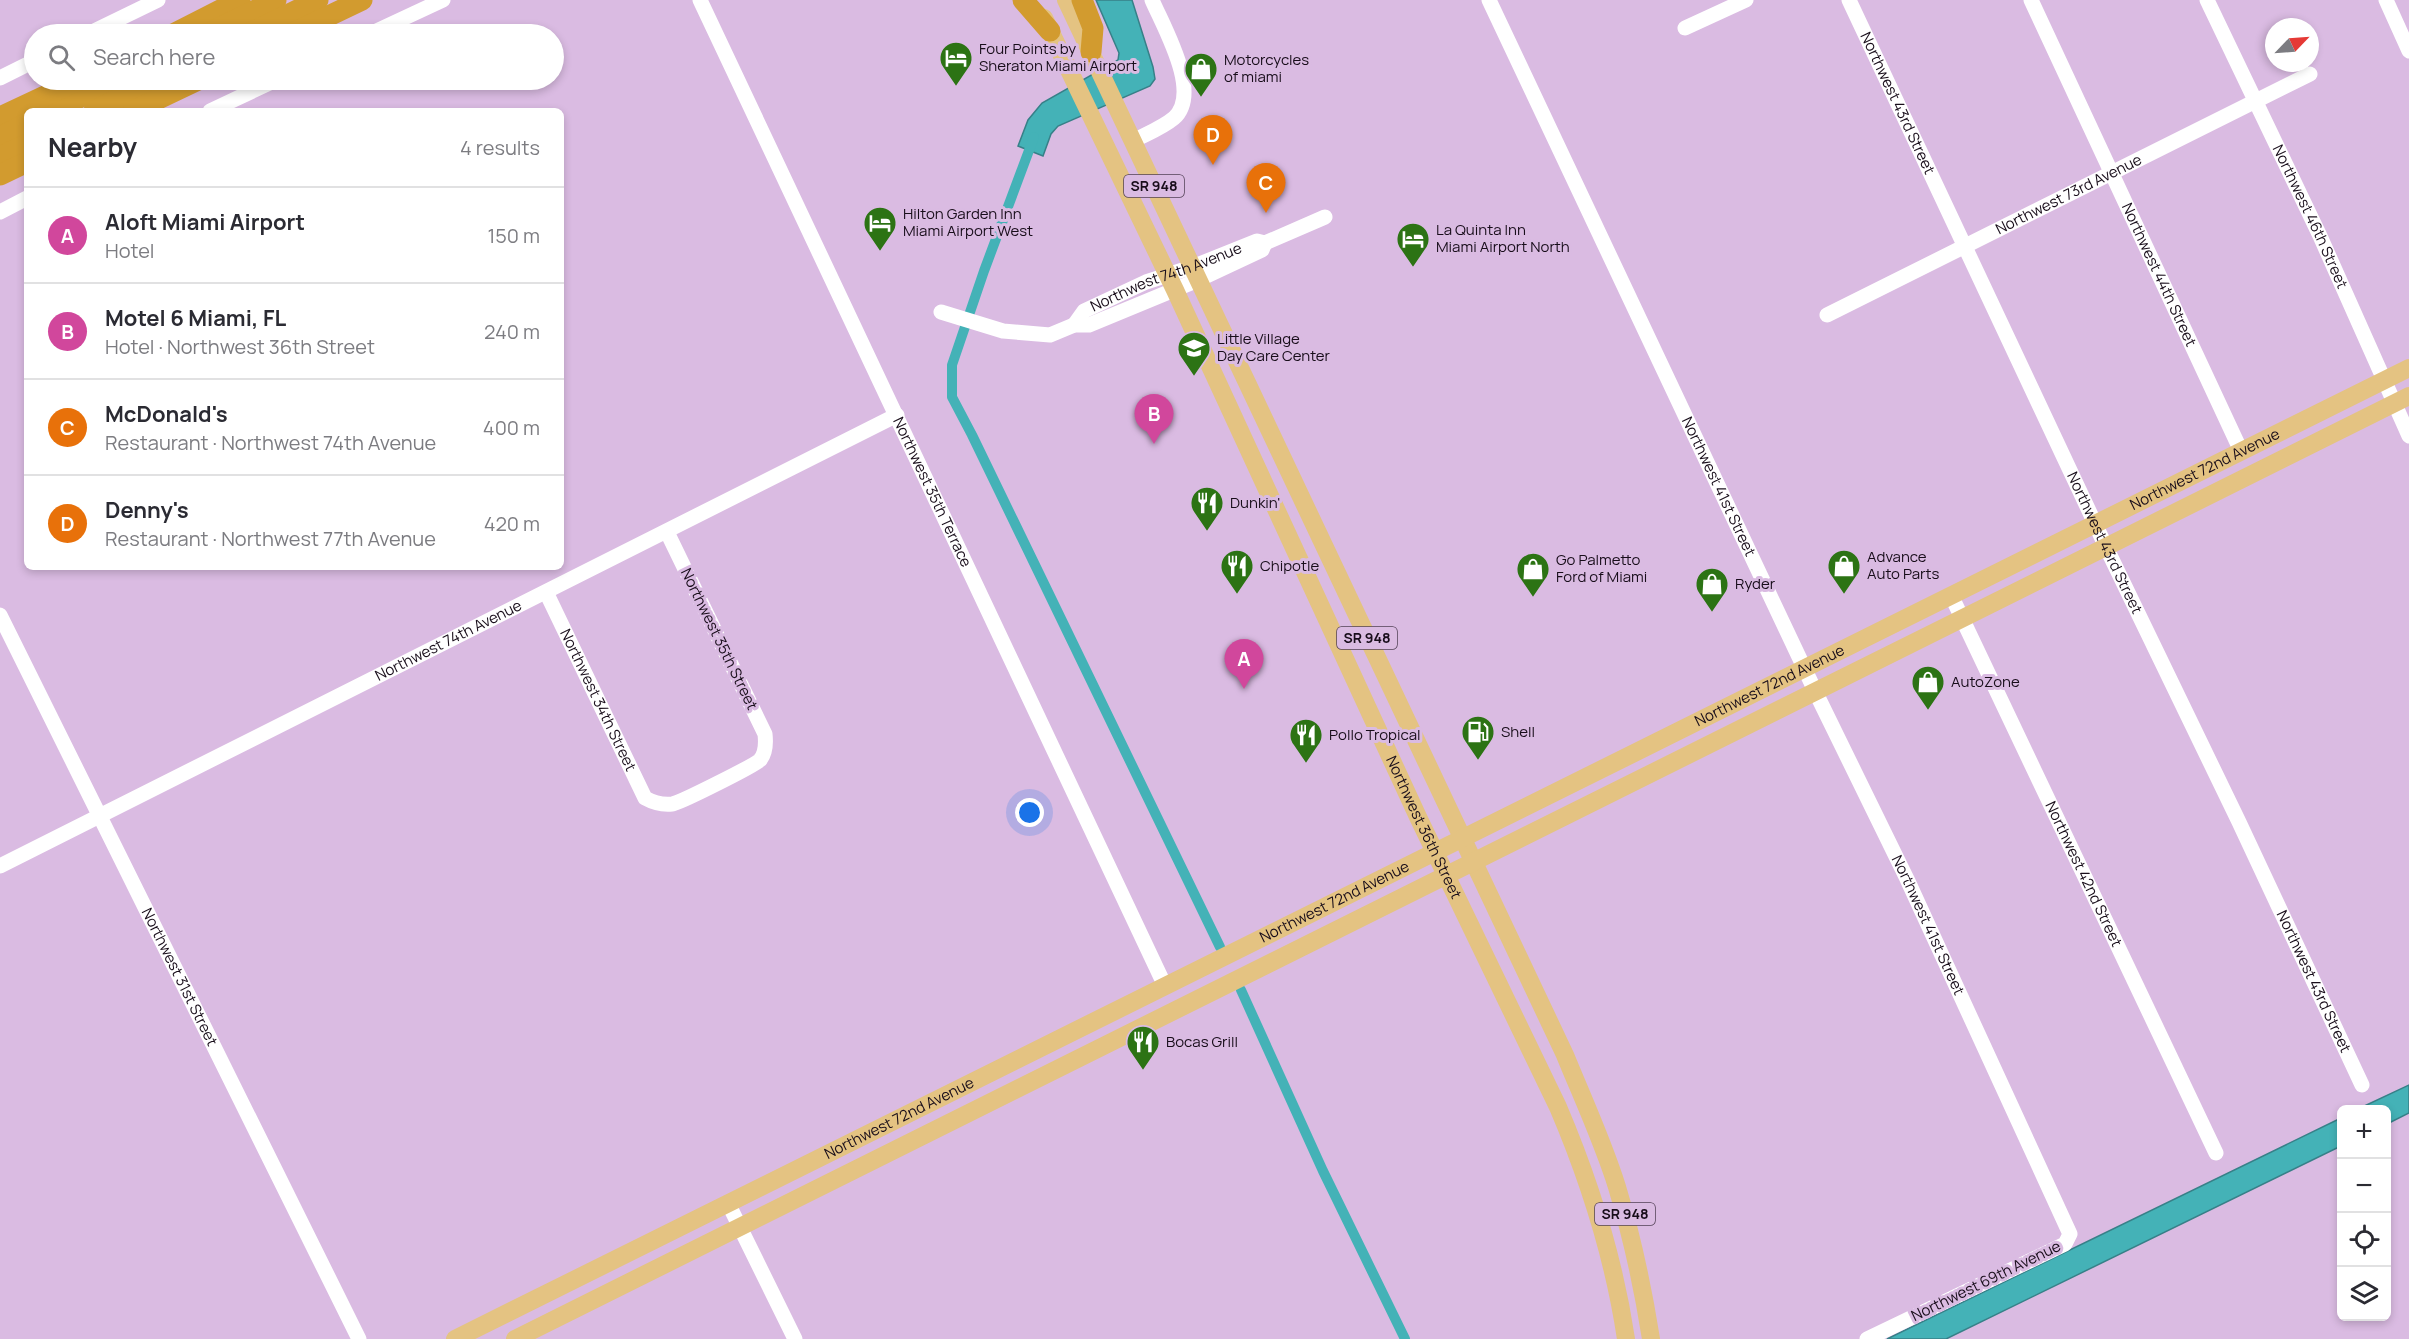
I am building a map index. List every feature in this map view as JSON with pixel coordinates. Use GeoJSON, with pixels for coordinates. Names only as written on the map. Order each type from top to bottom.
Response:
{"type":"FeatureCollection","features":[{"type":"Feature","properties":{"kind":"highway"},"geometry":{"type":"LineString","coordinates":[[193,24],[240,0]]}},
{"type":"Feature","properties":{"kind":"highway"},"geometry":{"type":"LineString","coordinates":[[227,24],[276,0]]}},
{"type":"Feature","properties":{"kind":"highway"},"geometry":{"type":"LineString","coordinates":[[269,24],[318,0]]}},
{"type":"Feature","properties":{"kind":"highway"},"geometry":{"type":"LineString","coordinates":[[312,24],[362,0]]}},
{"type":"Feature","properties":{"kind":"highway"},"geometry":{"type":"LineString","coordinates":[[1023,0],[1050,31]]}},
{"type":"Feature","properties":{"kind":"highway"},"geometry":{"type":"LineString","coordinates":[[1082,0],[1093,28],[1091,52]]}},
{"type":"Feature","properties":{"kind":"highway"},"geometry":{"type":"LineString","coordinates":[[0,117],[58,90]]}},
{"type":"Feature","properties":{"kind":"highway"},"geometry":{"type":"LineString","coordinates":[[58,108],[95,90]]}},
{"type":"Feature","properties":{"kind":"highway"},"geometry":{"type":"LineString","coordinates":[[99,108],[136,90]]}},
{"type":"Feature","properties":{"kind":"highway"},"geometry":{"type":"LineString","coordinates":[[139,108],[177,90]]}},
{"type":"Feature","properties":{"kind":"highway"},"geometry":{"type":"LineString","coordinates":[[0,137],[24,125]]}},
{"type":"Feature","properties":{"kind":"highway"},"geometry":{"type":"LineString","coordinates":[[0,157],[24,145]]}},
{"type":"Feature","properties":{"kind":"highway"},"geometry":{"type":"LineString","coordinates":[[0,175],[24,163]]}},
{"type":"Feature","properties":{"kind":"main road","name":"Northwest 36th Street"},"geometry":{"type":"LineString","coordinates":[[1036,0],[1171,282],[1447,876],[1558,1107],[1578,1155],[1609,1249],[1626,1339]]}},
{"type":"Feature","properties":{"kind":"main road","name":"Northwest 36th Street"},"geometry":{"type":"LineString","coordinates":[[1066,0],[1565,1055],[1601,1142],[1631,1235],[1651,1339]]}},
{"type":"Feature","properties":{"kind":"main road","name":"Northwest 72nd Avenue"},"geometry":{"type":"LineString","coordinates":[[455,1339],[2409,368]]}},
{"type":"Feature","properties":{"kind":"main road","name":"Northwest 72nd Avenue"},"geometry":{"type":"LineString","coordinates":[[515,1339],[2402,400]]}},
{"type":"Feature","properties":{"kind":"main road"},"geometry":{"type":"LineString","coordinates":[[1238,426],[1262,414]]}},
{"type":"Feature","properties":{"kind":"main road"},"geometry":{"type":"LineString","coordinates":[[2241,452],[2249,460],[2271,466]]}},
{"type":"Feature","properties":{"kind":"main road"},"geometry":{"type":"LineString","coordinates":[[936,1101],[947,1124]]}},
{"type":"Feature","properties":{"kind":"main road"},"geometry":{"type":"LineString","coordinates":[[664,1235],[681,1248],[694,1250]]}},
{"type":"Feature","properties":{"kind":"street"},"geometry":{"type":"LineString","coordinates":[[109,24],[158,0]]}},
{"type":"Feature","properties":{"kind":"street"},"geometry":{"type":"LineString","coordinates":[[391,24],[443,0]]}},
{"type":"Feature","properties":{"kind":"street","name":"Northwest 35th Terrace"},"geometry":{"type":"LineString","coordinates":[[700,0],[1165,986]]}},
{"type":"Feature","properties":{"kind":"street"},"geometry":{"type":"LineString","coordinates":[[1132,141],[1176,116],[1185,99],[1184,80],[1152,0]]}},
{"type":"Feature","properties":{"kind":"street","name":"Northwest 41st Street"},"geometry":{"type":"LineString","coordinates":[[1489,0],[1816,693],[1907,879],[2070,1234]]}},
{"type":"Feature","properties":{"kind":"street"},"geometry":{"type":"LineString","coordinates":[[1685,28],[1746,0]]}},
{"type":"Feature","properties":{"kind":"street","name":"Northwest 43rd Street"},"geometry":{"type":"LineString","coordinates":[[1849,0],[2094,523],[2235,814],[2362,1085]]}},
{"type":"Feature","properties":{"kind":"street","name":"Northwest 44th Street"},"geometry":{"type":"LineString","coordinates":[[2031,0],[2241,452]]}},
{"type":"Feature","properties":{"kind":"street","name":"Northwest 46th Street"},"geometry":{"type":"LineString","coordinates":[[2207,0],[2320,236],[2385,380],[2402,400],[2409,436]]}},
{"type":"Feature","properties":{"kind":"street"},"geometry":{"type":"LineString","coordinates":[[2386,0],[2409,51]]}},
{"type":"Feature","properties":{"kind":"street"},"geometry":{"type":"LineString","coordinates":[[0,78],[24,66]]}},
{"type":"Feature","properties":{"kind":"street","name":"Northwest 73rd Avenue"},"geometry":{"type":"LineString","coordinates":[[1827,315],[2310,74]]}},
{"type":"Feature","properties":{"kind":"street"},"geometry":{"type":"LineString","coordinates":[[216,108],[255,90]]}},
{"type":"Feature","properties":{"kind":"street"},"geometry":{"type":"LineString","coordinates":[[0,212],[24,200]]}},
{"type":"Feature","properties":{"kind":"street","name":"Northwest 74th Avenue"},"geometry":{"type":"LineString","coordinates":[[947,314],[1003,331],[1050,335],[1074,325],[1089,324],[1171,282],[1262,250],[1265,243],[1325,217]]}},
{"type":"Feature","properties":{"kind":"street","name":"Northwest 74th Avenue"},"geometry":{"type":"LineString","coordinates":[[0,866],[897,415]]}},
{"type":"Feature","properties":{"kind":"street","name":"Northwest 35th Street"},"geometry":{"type":"LineString","coordinates":[[656,804],[673,804],[759,761],[766,747],[765,734],[667,532]]}},
{"type":"Feature","properties":{"kind":"street","name":"Northwest 34th Street"},"geometry":{"type":"LineString","coordinates":[[546,592],[645,798],[656,804]]}},
{"type":"Feature","properties":{"kind":"street","name":"Northwest 42nd Street"},"geometry":{"type":"LineString","coordinates":[[1951,595],[2216,1153]]}},
{"type":"Feature","properties":{"kind":"street","name":"Northwest 31st Street"},"geometry":{"type":"LineString","coordinates":[[0,615],[359,1339]]}},
{"type":"Feature","properties":{"kind":"street"},"geometry":{"type":"LineString","coordinates":[[728,1203],[795,1339]]}},
{"type":"Feature","properties":{"kind":"street","name":"Northwest 69th Avenue"},"geometry":{"type":"LineString","coordinates":[[1867,1339],[2065,1244],[2070,1234]]}},
{"type":"Feature","properties":{"kind":"shaded area"},"geometry":{"type":"Polygon","coordinates":[[[1096,0],[1132,0],[1155,79],[1150,86],[1058,126],[1051,134],[1043,156],[1018,146],[1028,120],[1042,103],[1118,60],[1119,53],[1096,0]]]}},
{"type":"Feature","properties":{"kind":"shaded area"},"geometry":{"type":"Polygon","coordinates":[[[2409,1085],[2409,1113],[2391,1122],[2391,1105],[2366,1105],[2409,1085]]]}},
{"type":"Feature","properties":{"kind":"shaded area"},"geometry":{"type":"Polygon","coordinates":[[[2337,1120],[2337,1148],[1946,1339],[1887,1339],[2337,1120]]]}},
{"type":"Feature","properties":{"kind":"waterway"},"geometry":{"type":"LineString","coordinates":[[1034,137],[952,365],[952,397],[1220,947]]}},
{"type":"Feature","properties":{"kind":"waterway"},"geometry":{"type":"LineString","coordinates":[[1241,990],[1323,1171],[1405,1339]]}},
{"type":"Feature","properties":{"kind":"place","name":"Four Points by Sheraton Miami Airport"},"geometry":{"type":"Point","coordinates":[956,87]}},
{"type":"Feature","properties":{"kind":"place","name":"Motorcycles of miami"},"geometry":{"type":"Point","coordinates":[1201,98]}},
{"type":"Feature","properties":{"kind":"place","name":"Denny's"},"geometry":{"type":"Point","coordinates":[1213,165]}},
{"type":"Feature","properties":{"kind":"place","name":"McDonald's"},"geometry":{"type":"Point","coordinates":[1266,213]}},
{"type":"Feature","properties":{"kind":"place","name":"Hilton Garden Inn Miami Airport West"},"geometry":{"type":"Point","coordinates":[880,252]}},
{"type":"Feature","properties":{"kind":"place","name":"La Quinta Inn Miami Airport North"},"geometry":{"type":"Point","coordinates":[1413,268]}},
{"type":"Feature","properties":{"kind":"place","name":"Little Village Day Care Center"},"geometry":{"type":"Point","coordinates":[1194,377]}},
{"type":"Feature","properties":{"kind":"place","name":"Motel 6 Miami, FL"},"geometry":{"type":"Point","coordinates":[1154,444]}},
{"type":"Feature","properties":{"kind":"place","name":"Dunkin'"},"geometry":{"type":"Point","coordinates":[1207,532]}},
{"type":"Feature","properties":{"kind":"place","name":"Chipotle"},"geometry":{"type":"Point","coordinates":[1237,595]}},
{"type":"Feature","properties":{"kind":"place","name":"Advance Auto Parts"},"geometry":{"type":"Point","coordinates":[1844,595]}},
{"type":"Feature","properties":{"kind":"place","name":"Go Palmetto Ford of Miami"},"geometry":{"type":"Point","coordinates":[1533,598]}},
{"type":"Feature","properties":{"kind":"place","name":"Ryder"},"geometry":{"type":"Point","coordinates":[1712,613]}},
{"type":"Feature","properties":{"kind":"place","name":"Aloft Miami Airport"},"geometry":{"type":"Point","coordinates":[1244,689]}},
{"type":"Feature","properties":{"kind":"place","name":"AutoZone"},"geometry":{"type":"Point","coordinates":[1928,711]}},
{"type":"Feature","properties":{"kind":"place","name":"Shell"},"geometry":{"type":"Point","coordinates":[1478,761]}},
{"type":"Feature","properties":{"kind":"place","name":"Pollo Tropical"},"geometry":{"type":"Point","coordinates":[1306,764]}},
{"type":"Feature","properties":{"kind":"place","name":"Bocas Grill"},"geometry":{"type":"Point","coordinates":[1143,1071]}}]}
